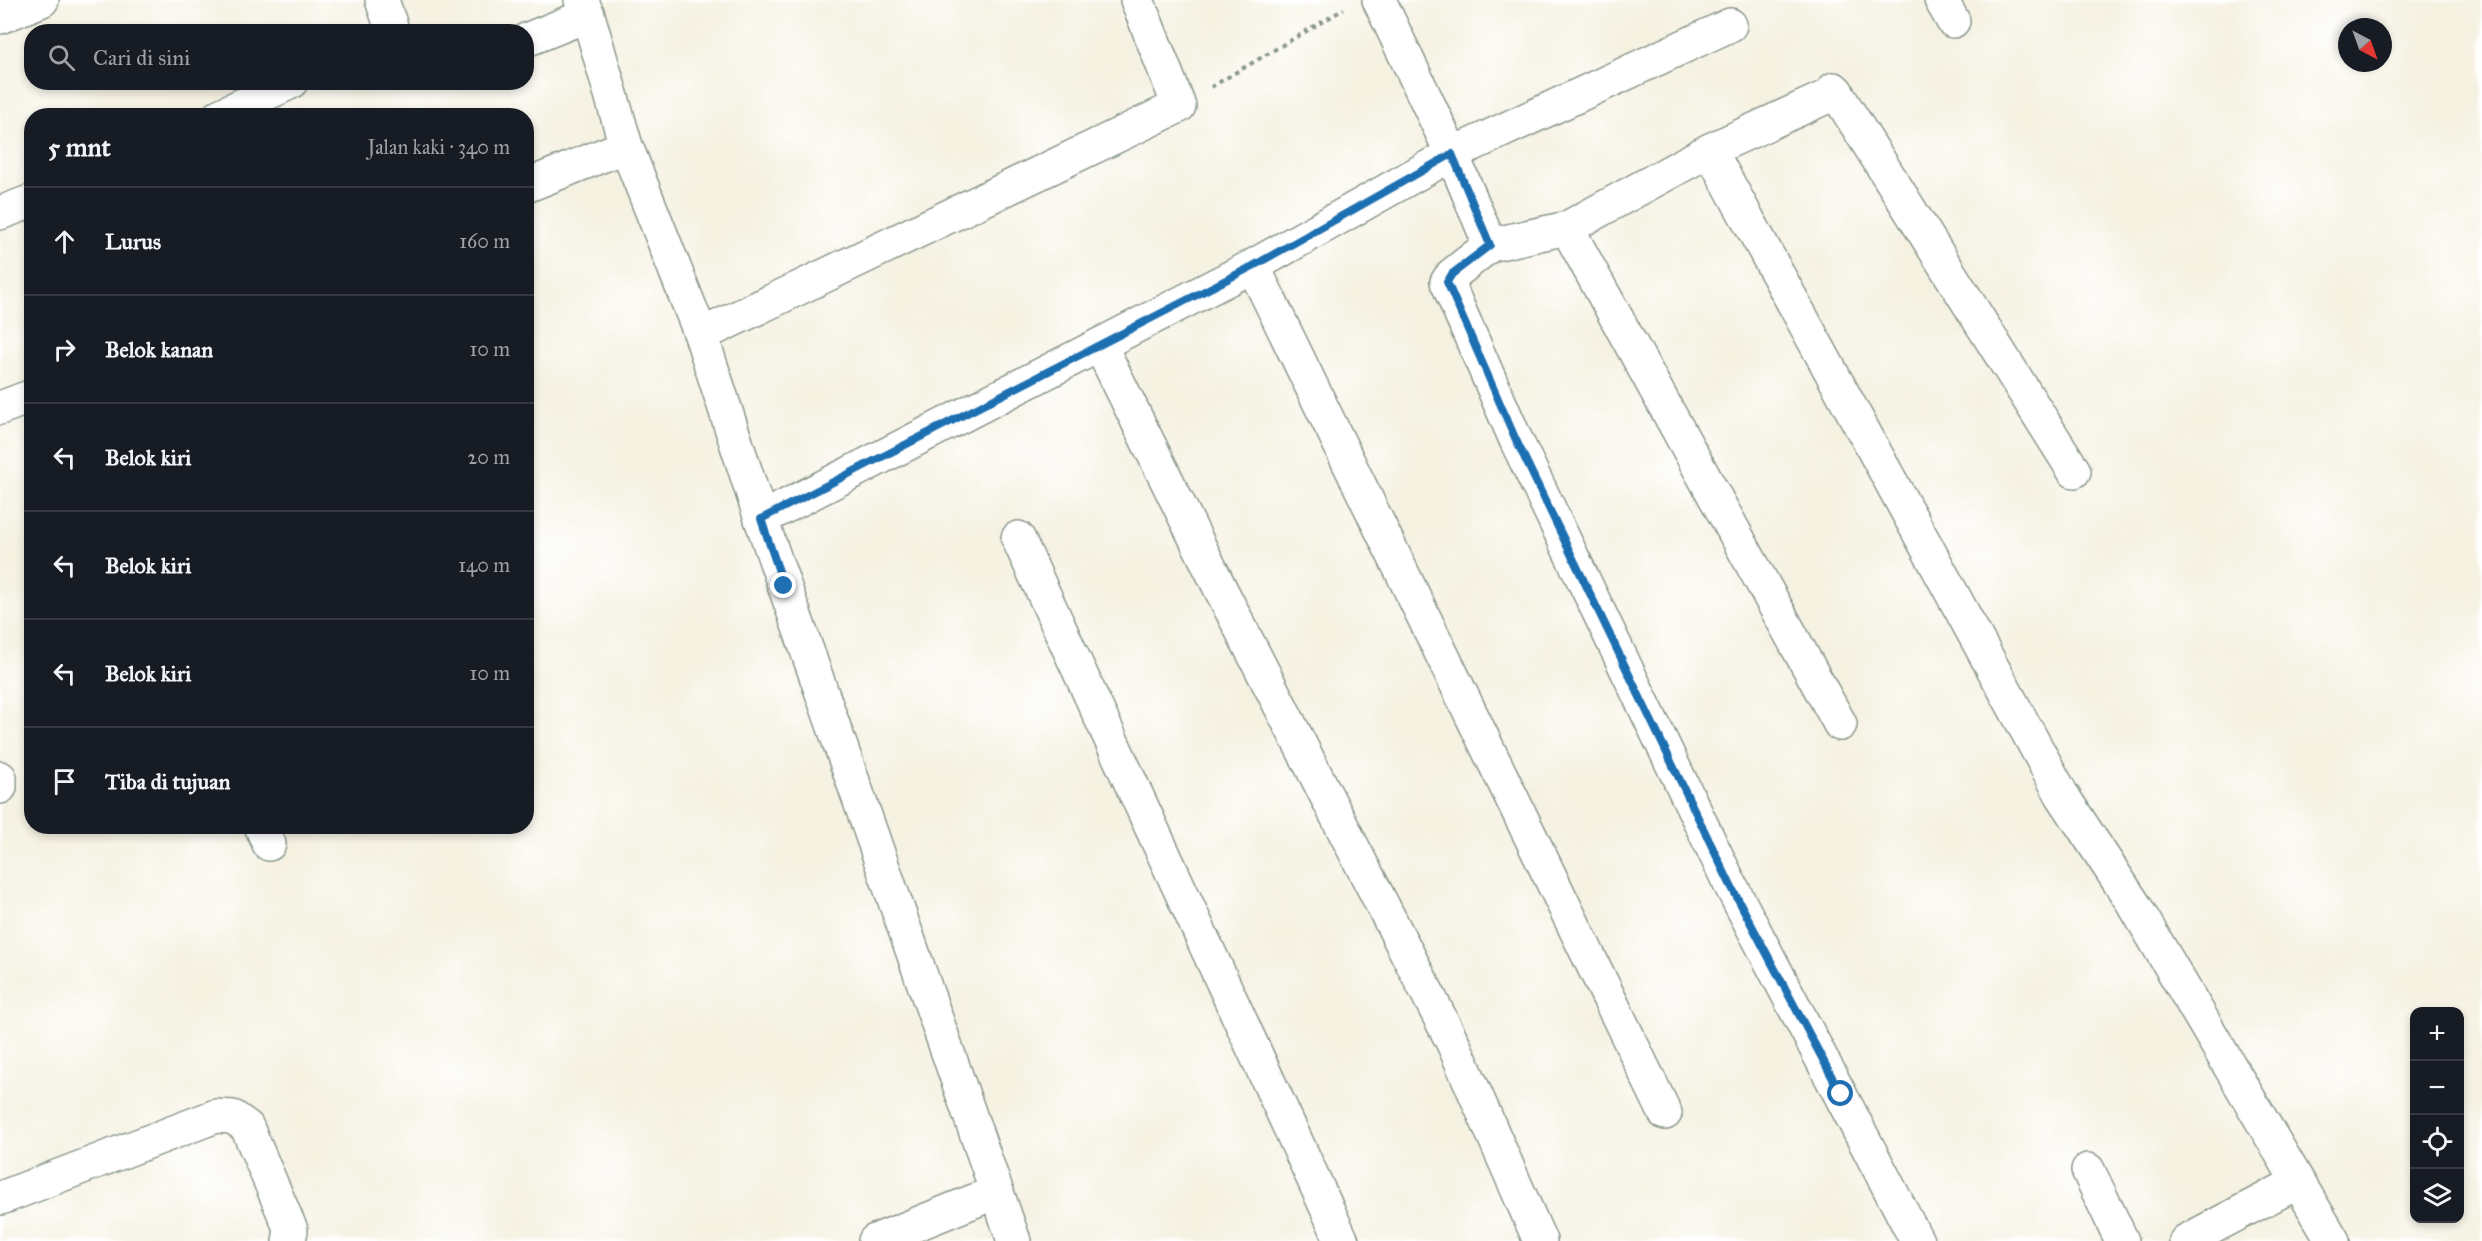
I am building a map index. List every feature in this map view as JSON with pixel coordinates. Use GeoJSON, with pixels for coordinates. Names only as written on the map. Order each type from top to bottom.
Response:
{"type":"FeatureCollection","features":[{"type":"Feature","properties":{"kind":"street"},"geometry":{"type":"LineString","coordinates":[[0,17],[42,0]]}},
{"type":"Feature","properties":{"kind":"street"},"geometry":{"type":"LineString","coordinates":[[382,0],[390,24]]}},
{"type":"Feature","properties":{"kind":"street"},"geometry":{"type":"LineString","coordinates":[[701,334],[1179,106],[1137,0]]}},
{"type":"Feature","properties":{"kind":"street"},"geometry":{"type":"LineString","coordinates":[[1365,3],[1452,154],[1490,245]]}},
{"type":"Feature","properties":{"kind":"street"},"geometry":{"type":"LineString","coordinates":[[534,36],[585,8],[626,147],[701,334],[761,519],[1014,1241]]}},
{"type":"Feature","properties":{"kind":"street"},"geometry":{"type":"LineString","coordinates":[[761,519],[1253,266],[1452,154],[1730,25]]}},
{"type":"Feature","properties":{"kind":"street"},"geometry":{"type":"LineString","coordinates":[[236,108],[274,90]]}},
{"type":"Feature","properties":{"kind":"street"},"geometry":{"type":"LineString","coordinates":[[1917,1241],[1730,884],[1516,440],[1447,282],[1452,274],[1490,245],[1567,228],[1710,150],[1836,91],[2074,471]]}},
{"type":"Feature","properties":{"kind":"street"},"geometry":{"type":"LineString","coordinates":[[534,183],[626,147]]}},
{"type":"Feature","properties":{"kind":"street"},"geometry":{"type":"LineString","coordinates":[[1710,150],[2062,795],[2135,906],[2332,1241]]}},
{"type":"Feature","properties":{"kind":"street"},"geometry":{"type":"LineString","coordinates":[[0,213],[24,204]]}},
{"type":"Feature","properties":{"kind":"street"},"geometry":{"type":"LineString","coordinates":[[1567,228],[1840,724]]}},
{"type":"Feature","properties":{"kind":"street"},"geometry":{"type":"LineString","coordinates":[[1253,266],[1665,1113]]}},
{"type":"Feature","properties":{"kind":"street"},"geometry":{"type":"LineString","coordinates":[[1100,345],[1220,588],[1453,1042],[1540,1241]]}},
{"type":"Feature","properties":{"kind":"street"},"geometry":{"type":"LineString","coordinates":[[0,408],[24,399]]}},
{"type":"Feature","properties":{"kind":"street"},"geometry":{"type":"LineString","coordinates":[[1018,538],[1342,1241]]}},
{"type":"Feature","properties":{"kind":"street"},"geometry":{"type":"LineString","coordinates":[[0,778],[0,787]]}},
{"type":"Feature","properties":{"kind":"street"},"geometry":{"type":"LineString","coordinates":[[1,1198],[216,1116],[233,1117],[247,1127],[291,1230],[289,1241]]}},
{"type":"Feature","properties":{"kind":"street"},"geometry":{"type":"LineString","coordinates":[[2088,1170],[2122,1241]]}},
{"type":"Feature","properties":{"kind":"street"},"geometry":{"type":"LineString","coordinates":[[2186,1241],[2298,1182]]}},
{"type":"Feature","properties":{"kind":"street"},"geometry":{"type":"LineString","coordinates":[[875,1241],[996,1192]]}},
{"type":"Feature","properties":{"kind":"path"},"geometry":{"type":"LineString","coordinates":[[1179,106],[1365,3]]}},
{"type":"Feature","properties":{"kind":"route"},"geometry":{"type":"LineString","coordinates":[[784,586],[761,519],[1253,266],[1452,154],[1490,245],[1452,274],[1447,282],[1516,440],[1730,884],[1841,1094]]}}]}
